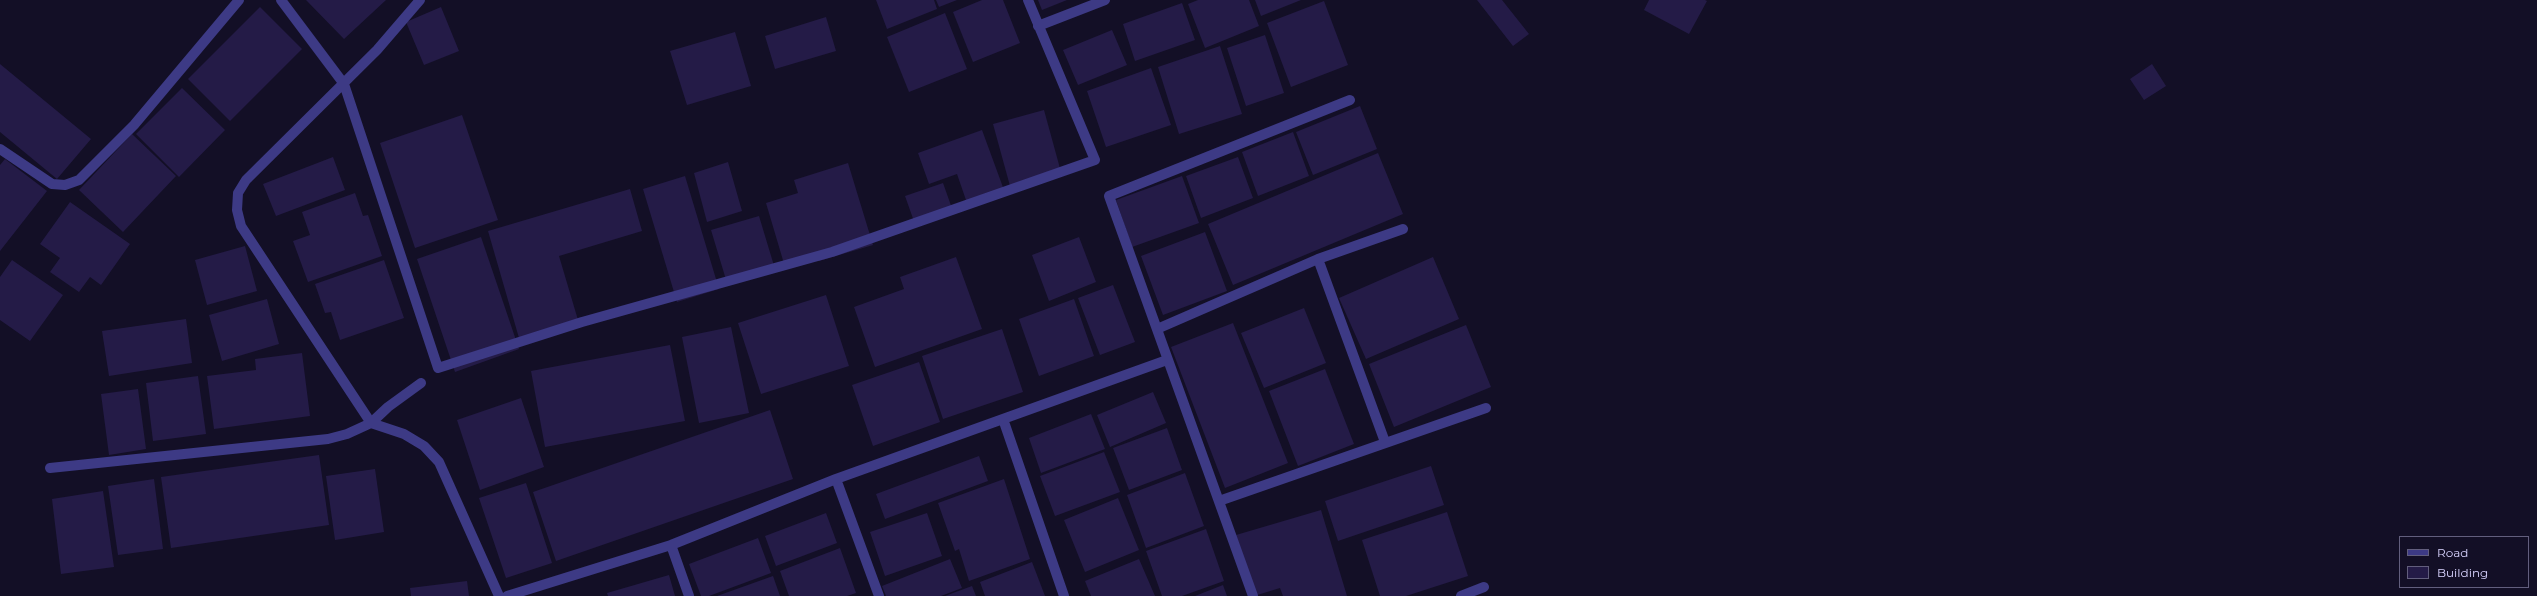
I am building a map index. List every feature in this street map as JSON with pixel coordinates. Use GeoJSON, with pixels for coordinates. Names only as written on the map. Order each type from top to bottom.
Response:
{"type":"FeatureCollection","features":[{"type":"Feature","properties":{"kind":"street"},"geometry":{"type":"LineString","coordinates":[[0,149],[52,184],[65,185],[79,180],[134,125],[239,0]]}},
{"type":"Feature","properties":{"kind":"street"},"geometry":{"type":"LineString","coordinates":[[282,0],[344,84],[438,368],[582,322],[832,252],[1095,160],[1028,0]]}},
{"type":"Feature","properties":{"kind":"street"},"geometry":{"type":"LineString","coordinates":[[420,0],[378,50],[246,180],[238,193],[237,210],[241,226],[371,423],[404,434],[424,446],[439,462],[499,596]]}},
{"type":"Feature","properties":{"kind":"street"},"geometry":{"type":"LineString","coordinates":[[1038,26],[1105,0]]}},
{"type":"Feature","properties":{"kind":"street"},"geometry":{"type":"LineString","coordinates":[[1253,596],[1109,196],[1350,100]]}},
{"type":"Feature","properties":{"kind":"street"},"geometry":{"type":"LineString","coordinates":[[1157,329],[1318,259],[1403,229]]}},
{"type":"Feature","properties":{"kind":"street"},"geometry":{"type":"LineString","coordinates":[[1318,259],[1386,442]]}},
{"type":"Feature","properties":{"kind":"street"},"geometry":{"type":"LineString","coordinates":[[507,596],[671,545],[836,479],[1167,360]]}},
{"type":"Feature","properties":{"kind":"street"},"geometry":{"type":"LineString","coordinates":[[50,468],[328,439],[347,434],[371,423],[388,407],[420,383]]}},
{"type":"Feature","properties":{"kind":"street"},"geometry":{"type":"LineString","coordinates":[[1219,501],[1486,408]]}},
{"type":"Feature","properties":{"kind":"street"},"geometry":{"type":"LineString","coordinates":[[1003,419],[1064,596]]}},
{"type":"Feature","properties":{"kind":"street"},"geometry":{"type":"LineString","coordinates":[[836,479],[879,596]]}},
{"type":"Feature","properties":{"kind":"street"},"geometry":{"type":"LineString","coordinates":[[671,545],[690,596]]}},
{"type":"Feature","properties":{"kind":"street"},"geometry":{"type":"LineString","coordinates":[[1461,596],[1484,587]]}},
{"type":"Feature","properties":{"kind":"building"},"geometry":{"type":"Polygon","coordinates":[[[306,0],[386,0],[344,39],[306,0]]]}},
{"type":"Feature","properties":{"kind":"building"},"geometry":{"type":"Polygon","coordinates":[[[876,0],[934,0],[937,9],[887,29],[876,0]]]}},
{"type":"Feature","properties":{"kind":"building"},"geometry":{"type":"Polygon","coordinates":[[[936,0],[957,0],[939,7],[936,0]]]}},
{"type":"Feature","properties":{"kind":"building"},"geometry":{"type":"Polygon","coordinates":[[[982,0],[1003,0],[1020,43],[973,62],[953,12],[982,0]]]}},
{"type":"Feature","properties":{"kind":"building"},"geometry":{"type":"Polygon","coordinates":[[[1038,0],[1067,0],[1042,10],[1038,0]]]}},
{"type":"Feature","properties":{"kind":"building"},"geometry":{"type":"Polygon","coordinates":[[[1198,0],[1249,0],[1259,26],[1205,48],[1188,4],[1198,0]]]}},
{"type":"Feature","properties":{"kind":"building"},"geometry":{"type":"Polygon","coordinates":[[[1255,0],[1301,0],[1261,16],[1255,0]]]}},
{"type":"Feature","properties":{"kind":"building"},"geometry":{"type":"Polygon","coordinates":[[[1477,0],[1502,0],[1529,34],[1513,46],[1477,0]]]}},
{"type":"Feature","properties":{"kind":"building"},"geometry":{"type":"Polygon","coordinates":[[[1649,0],[1707,1],[1689,34],[1644,10],[1649,0]]]}},
{"type":"Feature","properties":{"kind":"building"},"geometry":{"type":"Polygon","coordinates":[[[1324,1],[1348,65],[1291,87],[1267,23],[1324,1]]]}},
{"type":"Feature","properties":{"kind":"building"},"geometry":{"type":"Polygon","coordinates":[[[1182,3],[1195,40],[1135,61],[1123,24],[1182,3]]]}},
{"type":"Feature","properties":{"kind":"building"},"geometry":{"type":"Polygon","coordinates":[[[260,7],[302,49],[230,121],[188,79],[260,7]]]}},
{"type":"Feature","properties":{"kind":"building"},"geometry":{"type":"Polygon","coordinates":[[[441,7],[459,51],[424,65],[406,22],[441,7]]]}},
{"type":"Feature","properties":{"kind":"building"},"geometry":{"type":"Polygon","coordinates":[[[945,13],[967,69],[909,92],[887,37],[945,13]]]}},
{"type":"Feature","properties":{"kind":"building"},"geometry":{"type":"Polygon","coordinates":[[[826,17],[836,51],[775,69],[765,36],[826,17]]]}},
{"type":"Feature","properties":{"kind":"building"},"geometry":{"type":"Polygon","coordinates":[[[1112,30],[1127,65],[1078,85],[1063,50],[1112,30]]]}},
{"type":"Feature","properties":{"kind":"building"},"geometry":{"type":"Polygon","coordinates":[[[735,32],[751,86],[687,105],[670,51],[735,32]]]}},
{"type":"Feature","properties":{"kind":"building"},"geometry":{"type":"Polygon","coordinates":[[[1265,35],[1284,93],[1246,106],[1227,48],[1265,35]]]}},
{"type":"Feature","properties":{"kind":"building"},"geometry":{"type":"Polygon","coordinates":[[[1220,46],[1242,114],[1179,134],[1158,67],[1220,46]]]}},
{"type":"Feature","properties":{"kind":"building"},"geometry":{"type":"Polygon","coordinates":[[[0,64],[91,139],[57,179],[0,132],[0,64]]]}},
{"type":"Feature","properties":{"kind":"building"},"geometry":{"type":"Polygon","coordinates":[[[2152,64],[2166,86],[2144,100],[2130,79],[2152,64]]]}},
{"type":"Feature","properties":{"kind":"building"},"geometry":{"type":"Polygon","coordinates":[[[1151,68],[1171,125],[1106,147],[1087,91],[1151,68]]]}},
{"type":"Feature","properties":{"kind":"building"},"geometry":{"type":"Polygon","coordinates":[[[182,88],[225,130],[179,177],[136,134],[182,88]]]}},
{"type":"Feature","properties":{"kind":"building"},"geometry":{"type":"Polygon","coordinates":[[[1360,106],[1377,149],[1313,175],[1296,132],[1360,106]]]}},
{"type":"Feature","properties":{"kind":"building"},"geometry":{"type":"Polygon","coordinates":[[[1044,110],[1061,172],[1010,186],[993,124],[1044,110]]]}},
{"type":"Feature","properties":{"kind":"building"},"geometry":{"type":"Polygon","coordinates":[[[462,115],[498,220],[415,248],[380,143],[462,115]]]}},
{"type":"Feature","properties":{"kind":"building"},"geometry":{"type":"Polygon","coordinates":[[[982,130],[1004,190],[967,203],[957,174],[929,184],[918,153],[982,130]]]}},
{"type":"Feature","properties":{"kind":"building"},"geometry":{"type":"Polygon","coordinates":[[[1293,132],[1309,176],[1258,196],[1242,152],[1293,132]]]}},
{"type":"Feature","properties":{"kind":"building"},"geometry":{"type":"Polygon","coordinates":[[[132,134],[176,176],[123,232],[79,190],[132,134]]]}},
{"type":"Feature","properties":{"kind":"building"},"geometry":{"type":"Polygon","coordinates":[[[1378,153],[1403,214],[1233,285],[1208,224],[1378,153]]]}},
{"type":"Feature","properties":{"kind":"building"},"geometry":{"type":"Polygon","coordinates":[[[333,157],[345,190],[276,216],[263,184],[333,157]]]}},
{"type":"Feature","properties":{"kind":"building"},"geometry":{"type":"Polygon","coordinates":[[[1238,157],[1253,198],[1201,218],[1186,176],[1238,157]]]}},
{"type":"Feature","properties":{"kind":"building"},"geometry":{"type":"Polygon","coordinates":[[[5,159],[47,191],[0,251],[0,165],[5,159]]]}},
{"type":"Feature","properties":{"kind":"building"},"geometry":{"type":"Polygon","coordinates":[[[728,162],[742,211],[707,222],[694,173],[728,162]]]}},
{"type":"Feature","properties":{"kind":"building"},"geometry":{"type":"Polygon","coordinates":[[[848,163],[873,245],[819,261],[818,258],[785,267],[766,203],[798,193],[794,180],[848,163]]]}},
{"type":"Feature","properties":{"kind":"building"},"geometry":{"type":"Polygon","coordinates":[[[685,176],[719,289],[677,302],[643,189],[685,176]]]}},
{"type":"Feature","properties":{"kind":"building"},"geometry":{"type":"Polygon","coordinates":[[[1182,176],[1199,223],[1132,247],[1116,200],[1182,176]]]}},
{"type":"Feature","properties":{"kind":"building"},"geometry":{"type":"Polygon","coordinates":[[[943,183],[954,214],[916,227],[905,196],[943,183]]]}},
{"type":"Feature","properties":{"kind":"building"},"geometry":{"type":"Polygon","coordinates":[[[630,189],[642,231],[559,256],[578,320],[519,338],[488,231],[630,189]]]}},
{"type":"Feature","properties":{"kind":"building"},"geometry":{"type":"Polygon","coordinates":[[[355,193],[363,216],[368,215],[382,256],[308,282],[293,241],[310,235],[302,212],[355,193]]]}},
{"type":"Feature","properties":{"kind":"building"},"geometry":{"type":"Polygon","coordinates":[[[70,202],[130,244],[101,285],[90,277],[79,292],[50,272],[60,258],[40,244],[70,202]]]}},
{"type":"Feature","properties":{"kind":"building"},"geometry":{"type":"Polygon","coordinates":[[[759,216],[775,269],[727,283],[711,230],[759,216]]]}},
{"type":"Feature","properties":{"kind":"building"},"geometry":{"type":"Polygon","coordinates":[[[1205,232],[1227,291],[1163,315],[1141,256],[1205,232]]]}},
{"type":"Feature","properties":{"kind":"building"},"geometry":{"type":"Polygon","coordinates":[[[481,237],[519,349],[455,372],[417,259],[481,237]]]}},
{"type":"Feature","properties":{"kind":"building"},"geometry":{"type":"Polygon","coordinates":[[[1079,237],[1096,282],[1049,301],[1032,255],[1079,237]]]}},
{"type":"Feature","properties":{"kind":"building"},"geometry":{"type":"Polygon","coordinates":[[[245,246],[257,291],[207,305],[195,260],[245,246]]]}},
{"type":"Feature","properties":{"kind":"building"},"geometry":{"type":"Polygon","coordinates":[[[956,257],[982,329],[875,367],[854,307],[904,289],[900,277],[956,257]]]}},
{"type":"Feature","properties":{"kind":"building"},"geometry":{"type":"Polygon","coordinates":[[[1433,257],[1459,319],[1366,359],[1339,298],[1433,257]]]}},
{"type":"Feature","properties":{"kind":"building"},"geometry":{"type":"Polygon","coordinates":[[[12,260],[63,295],[30,341],[0,320],[0,277],[12,260]]]}},
{"type":"Feature","properties":{"kind":"building"},"geometry":{"type":"Polygon","coordinates":[[[384,260],[404,318],[340,340],[331,312],[325,313],[315,284],[384,260]]]}},
{"type":"Feature","properties":{"kind":"building"},"geometry":{"type":"Polygon","coordinates":[[[1113,285],[1135,342],[1100,355],[1078,298],[1113,285]]]}},
{"type":"Feature","properties":{"kind":"building"},"geometry":{"type":"Polygon","coordinates":[[[826,295],[849,366],[761,394],[738,323],[826,295]]]}},
{"type":"Feature","properties":{"kind":"building"},"geometry":{"type":"Polygon","coordinates":[[[267,299],[279,344],[222,361],[209,315],[267,299]]]}},
{"type":"Feature","properties":{"kind":"building"},"geometry":{"type":"Polygon","coordinates":[[[1074,299],[1094,356],[1039,376],[1019,319],[1074,299]]]}},
{"type":"Feature","properties":{"kind":"building"},"geometry":{"type":"Polygon","coordinates":[[[1304,308],[1326,363],[1264,388],[1241,333],[1304,308]]]}},
{"type":"Feature","properties":{"kind":"building"},"geometry":{"type":"Polygon","coordinates":[[[186,319],[192,363],[109,376],[102,331],[186,319]]]}},
{"type":"Feature","properties":{"kind":"building"},"geometry":{"type":"Polygon","coordinates":[[[1233,323],[1288,463],[1225,488],[1171,347],[1233,323]]]}},
{"type":"Feature","properties":{"kind":"building"},"geometry":{"type":"Polygon","coordinates":[[[1466,325],[1491,387],[1394,427],[1369,364],[1466,325]]]}},
{"type":"Feature","properties":{"kind":"building"},"geometry":{"type":"Polygon","coordinates":[[[731,327],[749,413],[699,423],[682,337],[731,327]]]}},
{"type":"Feature","properties":{"kind":"building"},"geometry":{"type":"Polygon","coordinates":[[[1002,329],[1023,392],[943,419],[922,356],[1002,329]]]}},
{"type":"Feature","properties":{"kind":"building"},"geometry":{"type":"Polygon","coordinates":[[[670,345],[685,421],[545,447],[531,371],[670,345]]]}},
{"type":"Feature","properties":{"kind":"building"},"geometry":{"type":"Polygon","coordinates":[[[302,353],[310,416],[214,429],[207,376],[256,370],[255,359],[302,353]]]}},
{"type":"Feature","properties":{"kind":"building"},"geometry":{"type":"Polygon","coordinates":[[[919,362],[940,422],[873,446],[852,385],[919,362]]]}},
{"type":"Feature","properties":{"kind":"building"},"geometry":{"type":"Polygon","coordinates":[[[1325,369],[1354,444],[1298,466],[1269,391],[1325,369]]]}},
{"type":"Feature","properties":{"kind":"building"},"geometry":{"type":"Polygon","coordinates":[[[198,376],[206,434],[153,441],[146,383],[198,376]]]}},
{"type":"Feature","properties":{"kind":"building"},"geometry":{"type":"Polygon","coordinates":[[[138,389],[146,449],[109,455],[101,394],[138,389]]]}},
{"type":"Feature","properties":{"kind":"building"},"geometry":{"type":"Polygon","coordinates":[[[1153,392],[1166,423],[1110,447],[1097,415],[1153,392]]]}},
{"type":"Feature","properties":{"kind":"building"},"geometry":{"type":"Polygon","coordinates":[[[521,398],[544,467],[480,490],[457,420],[521,398]]]}},
{"type":"Feature","properties":{"kind":"building"},"geometry":{"type":"Polygon","coordinates":[[[770,410],[793,479],[556,561],[533,492],[770,410]]]}},
{"type":"Feature","properties":{"kind":"building"},"geometry":{"type":"Polygon","coordinates":[[[1091,414],[1105,449],[1041,473],[1029,438],[1091,414]]]}},
{"type":"Feature","properties":{"kind":"building"},"geometry":{"type":"Polygon","coordinates":[[[1167,428],[1182,470],[1129,490],[1113,448],[1167,428]]]}},
{"type":"Feature","properties":{"kind":"building"},"geometry":{"type":"Polygon","coordinates":[[[1104,452],[1120,492],[1055,516],[1040,476],[1104,452]]]}},
{"type":"Feature","properties":{"kind":"building"},"geometry":{"type":"Polygon","coordinates":[[[319,455],[329,525],[171,548],[161,477],[319,455]]]}},
{"type":"Feature","properties":{"kind":"building"},"geometry":{"type":"Polygon","coordinates":[[[979,456],[988,481],[885,519],[876,494],[979,456]]]}},
{"type":"Feature","properties":{"kind":"building"},"geometry":{"type":"Polygon","coordinates":[[[1431,466],[1444,505],[1338,541],[1325,501],[1431,466]]]}},
{"type":"Feature","properties":{"kind":"building"},"geometry":{"type":"Polygon","coordinates":[[[375,469],[384,532],[335,540],[326,476],[375,469]]]}},
{"type":"Feature","properties":{"kind":"building"},"geometry":{"type":"Polygon","coordinates":[[[1185,473],[1204,526],[1146,548],[1127,495],[1185,473]]]}},
{"type":"Feature","properties":{"kind":"building"},"geometry":{"type":"Polygon","coordinates":[[[154,479],[163,549],[118,555],[108,486],[154,479]]]}},
{"type":"Feature","properties":{"kind":"building"},"geometry":{"type":"Polygon","coordinates":[[[1004,479],[1030,559],[969,581],[959,549],[955,551],[938,503],[1004,479]]]}},
{"type":"Feature","properties":{"kind":"building"},"geometry":{"type":"Polygon","coordinates":[[[526,483],[552,563],[506,578],[479,498],[526,483]]]}},
{"type":"Feature","properties":{"kind":"building"},"geometry":{"type":"Polygon","coordinates":[[[103,491],[114,567],[61,574],[52,499],[103,491]]]}},
{"type":"Feature","properties":{"kind":"building"},"geometry":{"type":"Polygon","coordinates":[[[1118,498],[1139,550],[1085,572],[1064,520],[1118,498]]]}},
{"type":"Feature","properties":{"kind":"building"},"geometry":{"type":"Polygon","coordinates":[[[1321,510],[1347,596],[1283,596],[1280,588],[1254,596],[1236,535],[1321,510]]]}},
{"type":"Feature","properties":{"kind":"building"},"geometry":{"type":"Polygon","coordinates":[[[1447,512],[1468,576],[1406,596],[1380,596],[1362,540],[1447,512]]]}},
{"type":"Feature","properties":{"kind":"building"},"geometry":{"type":"Polygon","coordinates":[[[826,513],[837,543],[776,566],[765,536],[826,513]]]}},
{"type":"Feature","properties":{"kind":"building"},"geometry":{"type":"Polygon","coordinates":[[[927,513],[942,556],[885,576],[870,532],[927,513]]]}},
{"type":"Feature","properties":{"kind":"building"},"geometry":{"type":"Polygon","coordinates":[[[1206,529],[1224,581],[1182,596],[1162,596],[1146,551],[1206,529]]]}},
{"type":"Feature","properties":{"kind":"building"},"geometry":{"type":"Polygon","coordinates":[[[758,538],[771,573],[709,596],[701,596],[689,564],[758,538]]]}},
{"type":"Feature","properties":{"kind":"building"},"geometry":{"type":"Polygon","coordinates":[[[840,548],[856,593],[847,596],[789,596],[780,571],[840,548]]]}},
{"type":"Feature","properties":{"kind":"building"},"geometry":{"type":"Polygon","coordinates":[[[950,559],[962,588],[941,596],[886,596],[882,586],[950,559]]]}},
{"type":"Feature","properties":{"kind":"building"},"geometry":{"type":"Polygon","coordinates":[[[1139,559],[1155,596],[1091,596],[1085,581],[1139,559]]]}},
{"type":"Feature","properties":{"kind":"building"},"geometry":{"type":"Polygon","coordinates":[[[1032,562],[1045,596],[985,596],[980,582],[1032,562]]]}},
{"type":"Feature","properties":{"kind":"building"},"geometry":{"type":"Polygon","coordinates":[[[669,575],[675,596],[608,596],[607,593],[669,575]]]}},
{"type":"Feature","properties":{"kind":"building"},"geometry":{"type":"Polygon","coordinates":[[[773,576],[780,596],[717,596],[773,576]]]}},
{"type":"Feature","properties":{"kind":"building"},"geometry":{"type":"Polygon","coordinates":[[[467,581],[469,596],[411,596],[410,588],[467,581]]]}},
{"type":"Feature","properties":{"kind":"building"},"geometry":{"type":"Polygon","coordinates":[[[1223,585],[1227,596],[1195,596],[1223,585]]]}},
{"type":"Feature","properties":{"kind":"building"},"geometry":{"type":"Polygon","coordinates":[[[972,586],[976,596],[945,596],[972,586]]]}}]}
